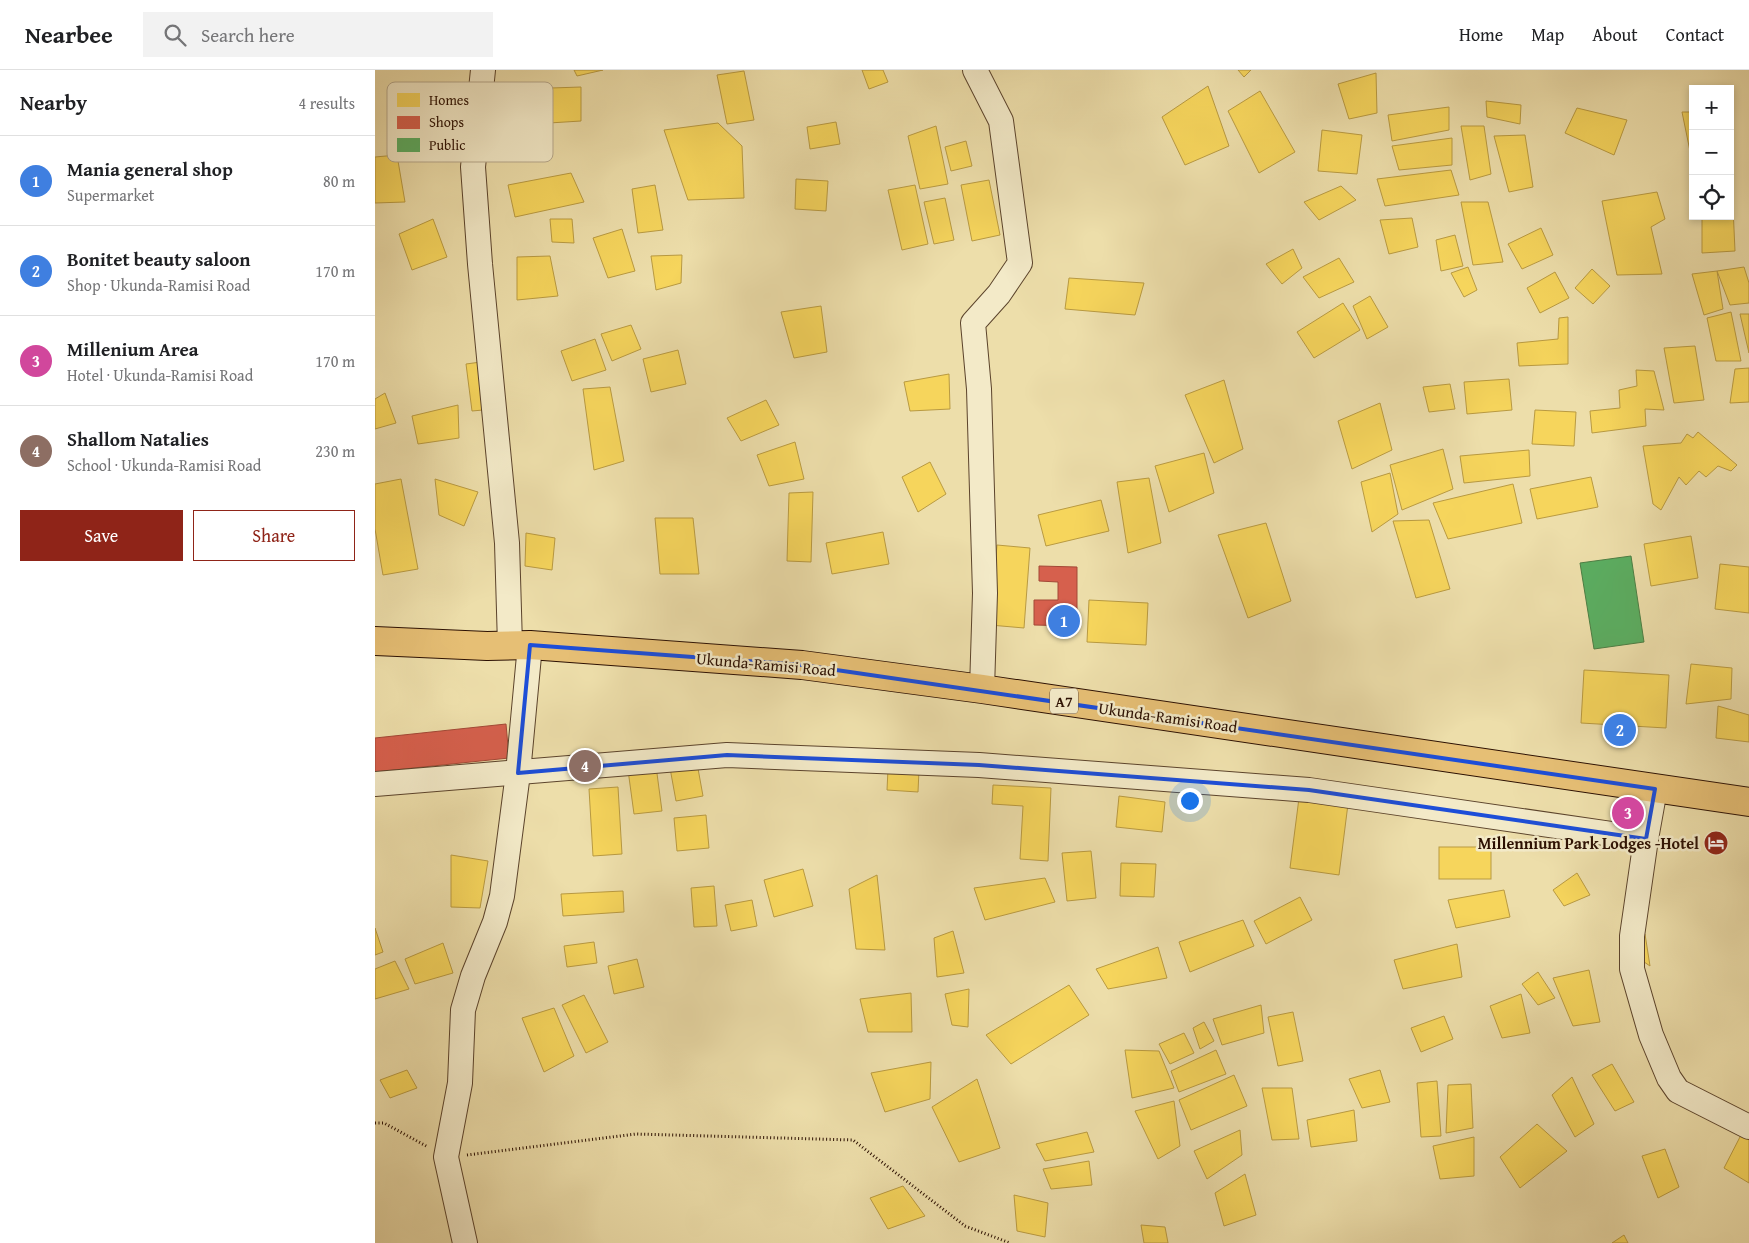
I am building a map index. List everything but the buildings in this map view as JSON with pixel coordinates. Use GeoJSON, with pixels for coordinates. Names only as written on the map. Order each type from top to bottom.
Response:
{"type":"FeatureCollection","features":[{"type":"Feature","properties":{"kind":"highway","name":"Ukunda-Ramisi Road"},"geometry":{"type":"LineString","coordinates":[[375,641],[487,646],[520,645],[802,666],[982,689],[1749,802]]}},
{"type":"Feature","properties":{"kind":"street"},"geometry":{"type":"LineString","coordinates":[[975,70],[1001,121],[1020,263],[999,294],[973,323],[979,389],[985,593],[982,689]]}},
{"type":"Feature","properties":{"kind":"street"},"geometry":{"type":"LineString","coordinates":[[465,1243],[446,1157],[460,1083],[463,1010],[473,976],[495,922],[503,896],[518,772],[520,645],[507,543],[480,264],[474,162]]}},
{"type":"Feature","properties":{"kind":"street"},"geometry":{"type":"LineString","coordinates":[[375,784],[727,756],[979,765],[1309,790],[1646,839]]}},
{"type":"Feature","properties":{"kind":"street"},"geometry":{"type":"LineString","coordinates":[[1655,789],[1632,936],[1632,969],[1651,1035],[1669,1078],[1678,1091],[1749,1127]]}},
{"type":"Feature","properties":{"kind":"path"},"geometry":{"type":"LineString","coordinates":[[375,1123],[384,1123],[446,1157],[636,1134],[853,1140],[965,1226],[1010,1243]]}},
{"type":"Feature","properties":{"kind":"highlighted area"},"geometry":{"type":"Polygon","coordinates":[[[530,645],[802,665],[1655,789],[1646,839],[1309,790],[979,765],[727,755],[518,773],[530,645]]]}},
{"type":"Feature","properties":{"kind":"place","name":"Mania general shop"},"geometry":{"type":"Point","coordinates":[1064,621]}},
{"type":"Feature","properties":{"kind":"place","name":"Bonitet beauty saloon"},"geometry":{"type":"Point","coordinates":[1620,730]}},
{"type":"Feature","properties":{"kind":"place","name":"Shallom Natalies"},"geometry":{"type":"Point","coordinates":[585,766]}},
{"type":"Feature","properties":{"kind":"place","name":"Millenium Area"},"geometry":{"type":"Point","coordinates":[1628,813]}},
{"type":"Feature","properties":{"kind":"place","name":"Millennium Park Lodges -Hotel"},"geometry":{"type":"Point","coordinates":[1716,843]}}]}
